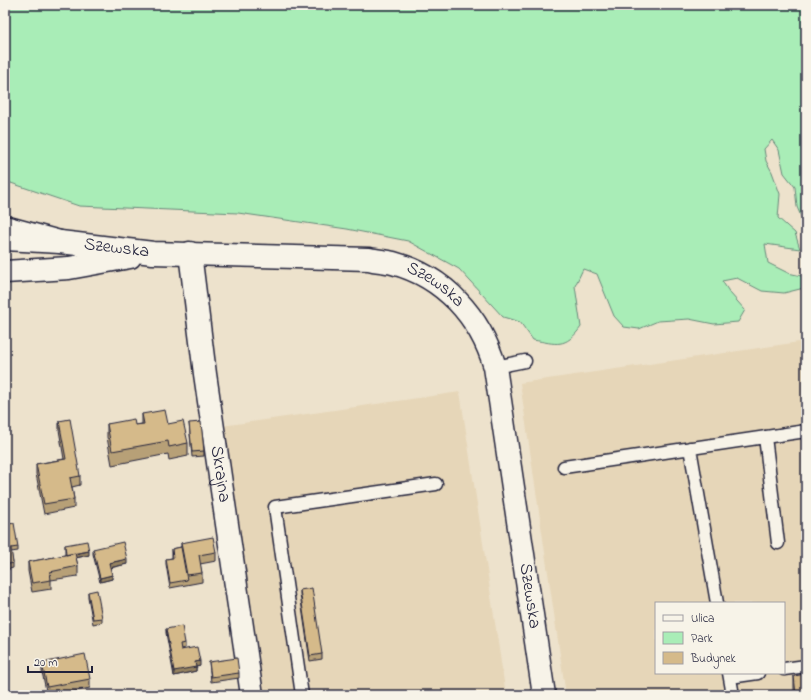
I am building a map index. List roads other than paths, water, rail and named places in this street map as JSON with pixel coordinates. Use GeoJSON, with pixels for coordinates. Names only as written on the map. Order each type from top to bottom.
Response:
{"type":"FeatureCollection","features":[{"type":"Feature","properties":{"kind":"street"},"geometry":{"type":"LineString","coordinates":[[5,227],[60,242]]}},
{"type":"Feature","properties":{"kind":"street","name":"Szewska"},"geometry":{"type":"LineString","coordinates":[[5,240],[60,242],[153,253],[369,259],[393,263],[417,272],[437,284],[456,299],[472,318],[484,337],[495,368],[544,695]]}},
{"type":"Feature","properties":{"kind":"street"},"geometry":{"type":"LineString","coordinates":[[5,272],[69,268],[153,253]]}},
{"type":"Feature","properties":{"kind":"street","name":"Skrajna"},"geometry":{"type":"LineString","coordinates":[[190,253],[205,374],[252,695]]}},
{"type":"Feature","properties":{"kind":"lane"},"geometry":{"type":"LineString","coordinates":[[495,368],[525,361]]}},
{"type":"Feature","properties":{"kind":"lane"},"geometry":{"type":"LineString","coordinates":[[564,467],[806,432]]}},
{"type":"Feature","properties":{"kind":"lane"},"geometry":{"type":"LineString","coordinates":[[765,437],[778,544]]}},
{"type":"Feature","properties":{"kind":"lane"},"geometry":{"type":"LineString","coordinates":[[690,448],[717,602]]}},
{"type":"Feature","properties":{"kind":"lane"},"geometry":{"type":"LineString","coordinates":[[302,695],[275,507],[436,484]]}},
{"type":"Feature","properties":{"kind":"lane"},"geometry":{"type":"LineString","coordinates":[[785,669],[806,666]]}},
{"type":"Feature","properties":{"kind":"lane"},"geometry":{"type":"LineString","coordinates":[[733,695],[730,675],[744,674]]}}]}
